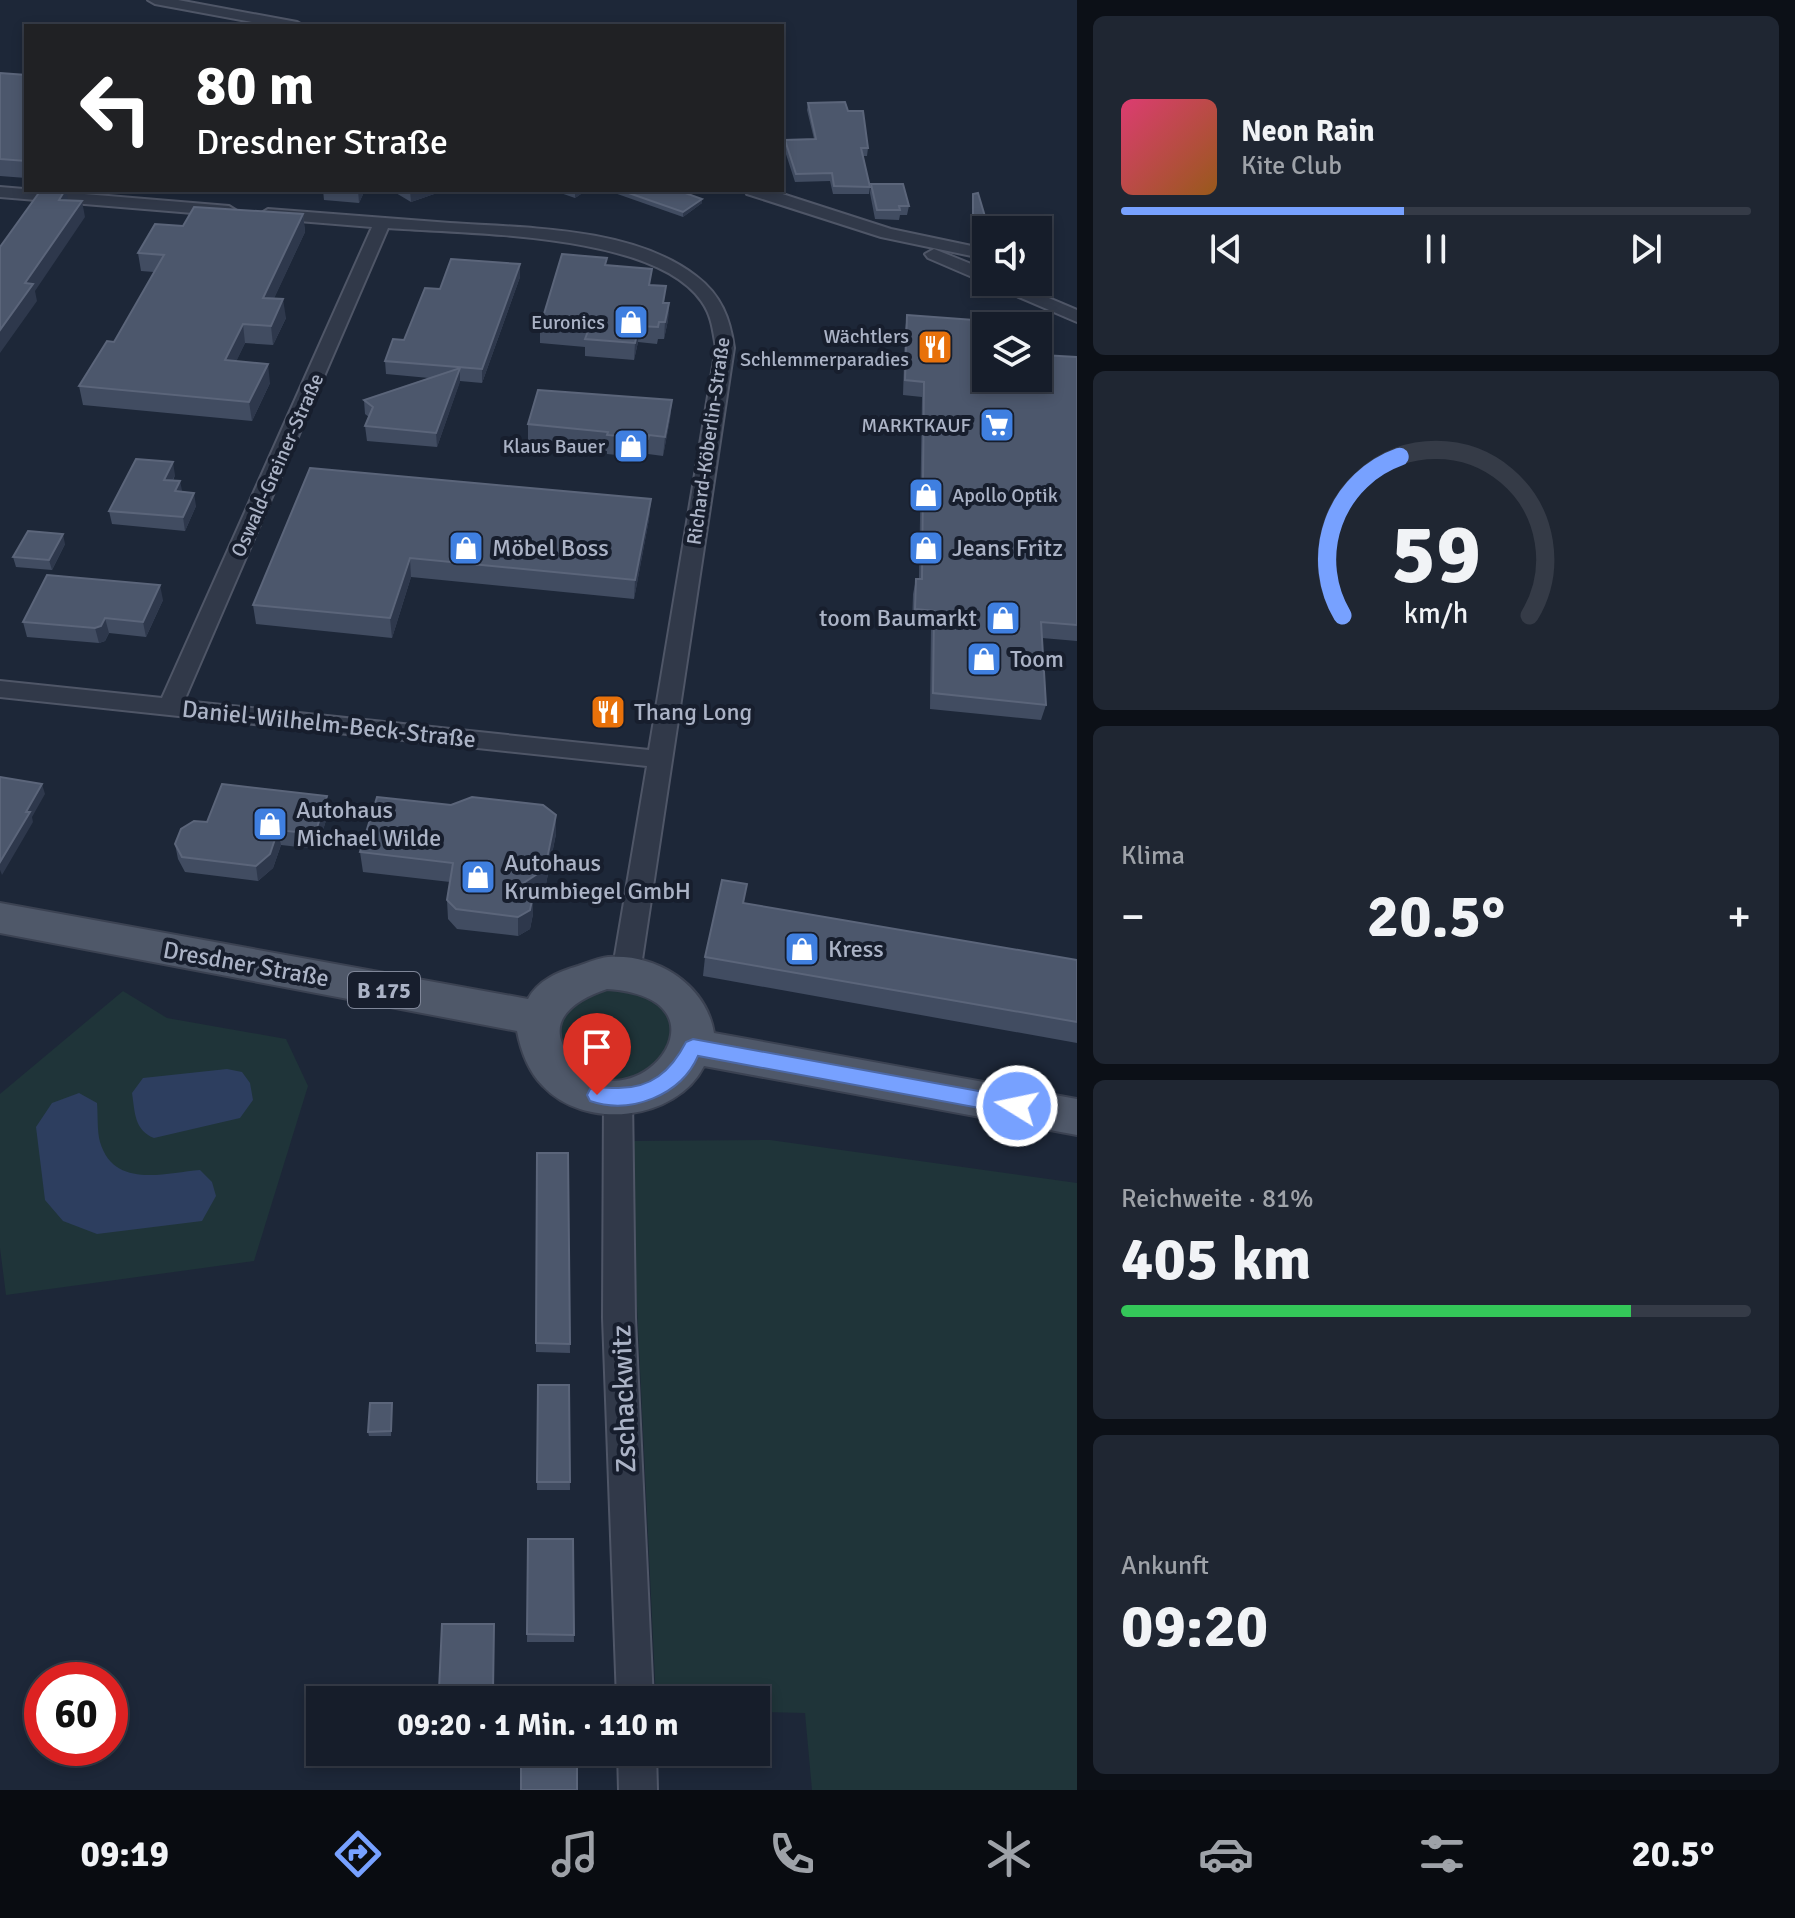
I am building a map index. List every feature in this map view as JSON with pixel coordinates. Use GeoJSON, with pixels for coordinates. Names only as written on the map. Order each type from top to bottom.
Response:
{"type":"FeatureCollection","features":[{"type":"Feature","properties":{"kind":"main road","name":"Dresdner Straße"},"geometry":{"type":"LineString","coordinates":[[0,918],[539,1018]]}},
{"type":"Feature","properties":{"kind":"main road"},"geometry":{"type":"LineString","coordinates":[[626,973],[651,980],[672,993],[689,1018],[693,1047],[684,1066],[668,1082],[646,1093],[618,1097],[586,1091],[557,1075],[544,1059],[538,1041],[539,1018],[555,993],[571,983],[589,975],[626,973]]}},
{"type":"Feature","properties":{"kind":"main road"},"geometry":{"type":"LineString","coordinates":[[693,1047],[1077,1117]]}},
{"type":"Feature","properties":{"kind":"street"},"geometry":{"type":"LineString","coordinates":[[155,0],[286,24]]}},
{"type":"Feature","properties":{"kind":"street","name":"Richard-Köberlin-Straße"},"geometry":{"type":"LineString","coordinates":[[0,192],[557,236],[632,250],[681,274],[715,307],[725,335],[725,348],[626,973]]}},
{"type":"Feature","properties":{"kind":"street"},"geometry":{"type":"LineString","coordinates":[[759,192],[887,233],[972,251]]}},
{"type":"Feature","properties":{"kind":"street","name":"Oswald-Greiner-Straße"},"geometry":{"type":"LineString","coordinates":[[170,707],[382,223]]}},
{"type":"Feature","properties":{"kind":"street"},"geometry":{"type":"LineString","coordinates":[[887,233],[972,271]]}},
{"type":"Feature","properties":{"kind":"street"},"geometry":{"type":"LineString","coordinates":[[1028,296],[1077,317]]}},
{"type":"Feature","properties":{"kind":"street","name":"Daniel-Wilhelm-Beck-Straße"},"geometry":{"type":"LineString","coordinates":[[0,689],[658,759]]}},
{"type":"Feature","properties":{"kind":"street","name":"Zschackwitz"},"geometry":{"type":"LineString","coordinates":[[618,1097],[619,1318],[634,1686]]}},
{"type":"Feature","properties":{"kind":"street"},"geometry":{"type":"LineString","coordinates":[[637,1766],[638,1790]]}},
{"type":"Feature","properties":{"kind":"green space"},"geometry":{"type":"Polygon","coordinates":[[[603,988],[653,1000],[661,1006],[671,1028],[674,1045],[640,1078],[613,1082],[586,1075],[558,1047],[562,1012],[603,988]]]}},
{"type":"Feature","properties":{"kind":"green space"},"geometry":{"type":"Polygon","coordinates":[[[123,991],[167,1018],[286,1039],[308,1086],[254,1261],[6,1295],[0,1248],[0,1094],[123,991]]]}},
{"type":"Feature","properties":{"kind":"green space"},"geometry":{"type":"Polygon","coordinates":[[[770,1140],[1077,1183],[1077,1790],[812,1790],[805,1713],[770,1712],[770,1686],[655,1686],[629,1141],[770,1140]]]}},
{"type":"Feature","properties":{"kind":"water"},"geometry":{"type":"Polygon","coordinates":[[[227,1069],[242,1072],[250,1083],[253,1100],[240,1118],[154,1138],[139,1125],[132,1093],[143,1078],[227,1069]]]}},
{"type":"Feature","properties":{"kind":"water"},"geometry":{"type":"Polygon","coordinates":[[[79,1093],[97,1103],[100,1142],[116,1167],[142,1175],[200,1170],[212,1182],[216,1196],[202,1221],[97,1234],[63,1221],[45,1200],[36,1127],[52,1103],[79,1093]]]}},
{"type":"Feature","properties":{"kind":"building"},"geometry":{"type":"Polygon","coordinates":[[[0,73],[24,75],[24,161],[0,159],[0,73]]]}},
{"type":"Feature","properties":{"kind":"building"},"geometry":{"type":"Polygon","coordinates":[[[845,102],[848,111],[863,111],[868,148],[861,148],[870,187],[834,186],[832,173],[796,174],[785,140],[816,139],[808,103],[845,102]]]}},
{"type":"Feature","properties":{"kind":"building"},"geometry":{"type":"Polygon","coordinates":[[[871,184],[903,184],[909,206],[899,206],[900,210],[877,210],[871,184]]]}},
{"type":"Feature","properties":{"kind":"building"},"geometry":{"type":"Polygon","coordinates":[[[40,192],[64,192],[59,200],[82,201],[25,283],[33,284],[0,330],[0,247],[40,192]]]}},
{"type":"Feature","properties":{"kind":"building"},"geometry":{"type":"Polygon","coordinates":[[[626,192],[683,192],[702,199],[683,212],[626,192]]]}},
{"type":"Feature","properties":{"kind":"building"},"geometry":{"type":"Polygon","coordinates":[[[978,193],[985,216],[973,216],[973,194],[978,193]]]}},
{"type":"Feature","properties":{"kind":"building"},"geometry":{"type":"Polygon","coordinates":[[[194,207],[303,214],[263,298],[283,299],[271,326],[243,324],[225,360],[268,364],[249,402],[79,386],[107,341],[114,342],[164,255],[138,253],[155,224],[183,226],[194,207]]]}},
{"type":"Feature","properties":{"kind":"building"},"geometry":{"type":"Polygon","coordinates":[[[562,254],[607,258],[605,265],[652,269],[649,285],[666,286],[663,303],[669,303],[665,322],[659,322],[658,327],[639,326],[635,343],[585,339],[588,331],[540,327],[562,254]]]}},
{"type":"Feature","properties":{"kind":"building"},"geometry":{"type":"Polygon","coordinates":[[[451,259],[520,264],[482,369],[385,361],[393,339],[404,340],[425,288],[440,289],[451,259]]]}},
{"type":"Feature","properties":{"kind":"building"},"geometry":{"type":"Polygon","coordinates":[[[907,315],[972,320],[972,392],[1052,392],[1052,356],[1077,357],[1077,625],[1041,622],[1046,705],[933,693],[934,611],[915,609],[916,579],[922,579],[924,382],[905,380],[907,315]]]}},
{"type":"Feature","properties":{"kind":"building"},"geometry":{"type":"Polygon","coordinates":[[[460,368],[436,433],[365,426],[373,407],[364,400],[460,368]]]}},
{"type":"Feature","properties":{"kind":"building"},"geometry":{"type":"Polygon","coordinates":[[[538,390],[672,400],[665,437],[649,435],[648,439],[528,424],[538,390]]]}},
{"type":"Feature","properties":{"kind":"building"},"geometry":{"type":"Polygon","coordinates":[[[136,459],[173,462],[164,480],[180,481],[175,491],[194,493],[183,517],[109,511],[136,459]]]}},
{"type":"Feature","properties":{"kind":"building","name":"Möbel Boss"},"geometry":{"type":"Polygon","coordinates":[[[310,468],[651,499],[635,580],[410,558],[390,618],[253,605],[310,468]]]}},
{"type":"Feature","properties":{"kind":"building"},"geometry":{"type":"Polygon","coordinates":[[[28,531],[63,534],[49,560],[13,557],[28,531]]]}},
{"type":"Feature","properties":{"kind":"building"},"geometry":{"type":"Polygon","coordinates":[[[47,575],[160,585],[143,622],[105,618],[101,626],[95,628],[23,622],[47,575]]]}},
{"type":"Feature","properties":{"kind":"building"},"geometry":{"type":"Polygon","coordinates":[[[0,777],[42,784],[26,812],[30,812],[0,862],[0,777]]]}},
{"type":"Feature","properties":{"kind":"building"},"geometry":{"type":"Polygon","coordinates":[[[222,784],[327,796],[315,834],[278,830],[270,854],[256,866],[182,857],[175,844],[181,829],[194,821],[207,822],[222,784]]]}},
{"type":"Feature","properties":{"kind":"building","name":"Autohaus Krumbiegel GmbH"},"geometry":{"type":"Polygon","coordinates":[[[377,797],[451,805],[472,797],[543,805],[556,815],[545,869],[522,884],[533,895],[530,910],[518,917],[456,909],[447,900],[453,863],[360,852],[377,797]]]}},
{"type":"Feature","properties":{"kind":"building","name":"Kress"},"geometry":{"type":"Polygon","coordinates":[[[722,880],[747,884],[743,903],[1077,960],[1077,1022],[705,957],[722,880]]]}},
{"type":"Feature","properties":{"kind":"building"},"geometry":{"type":"Polygon","coordinates":[[[537,1153],[568,1153],[570,1344],[536,1343],[537,1153]]]}},
{"type":"Feature","properties":{"kind":"building"},"geometry":{"type":"Polygon","coordinates":[[[538,1385],[569,1385],[570,1482],[537,1482],[538,1385]]]}},
{"type":"Feature","properties":{"kind":"building"},"geometry":{"type":"Polygon","coordinates":[[[370,1403],[392,1403],[391,1431],[368,1432],[370,1403]]]}},
{"type":"Feature","properties":{"kind":"building"},"geometry":{"type":"Polygon","coordinates":[[[528,1539],[573,1539],[574,1635],[527,1634],[528,1539]]]}},
{"type":"Feature","properties":{"kind":"building"},"geometry":{"type":"Polygon","coordinates":[[[442,1624],[494,1624],[493,1686],[439,1686],[442,1624]]]}},
{"type":"Feature","properties":{"kind":"building"},"geometry":{"type":"Polygon","coordinates":[[[521,1766],[577,1766],[577,1790],[521,1790],[521,1766]]]}},
{"type":"Feature","properties":{"kind":"place","name":"Euronics"},"geometry":{"type":"Point","coordinates":[631,322]}},
{"type":"Feature","properties":{"kind":"place","name":"Wächtlers Schlemmerparadies"},"geometry":{"type":"Point","coordinates":[935,347]}},
{"type":"Feature","properties":{"kind":"place","name":"MARKTKAUF"},"geometry":{"type":"Point","coordinates":[997,425]}},
{"type":"Feature","properties":{"kind":"place","name":"Klaus Bauer"},"geometry":{"type":"Point","coordinates":[631,446]}},
{"type":"Feature","properties":{"kind":"place","name":"Apollo Optik"},"geometry":{"type":"Point","coordinates":[926,495]}},
{"type":"Feature","properties":{"kind":"place","name":"Möbel Boss"},"geometry":{"type":"Point","coordinates":[466,548]}},
{"type":"Feature","properties":{"kind":"place","name":"Jeans Fritz"},"geometry":{"type":"Point","coordinates":[926,548]}},
{"type":"Feature","properties":{"kind":"place","name":"toom Baumarkt"},"geometry":{"type":"Point","coordinates":[1003,618]}},
{"type":"Feature","properties":{"kind":"place","name":"Toom"},"geometry":{"type":"Point","coordinates":[984,659]}},
{"type":"Feature","properties":{"kind":"place","name":"Thang Long"},"geometry":{"type":"Point","coordinates":[608,712]}},
{"type":"Feature","properties":{"kind":"place","name":"Autohaus Michael Wilde"},"geometry":{"type":"Point","coordinates":[270,824]}},
{"type":"Feature","properties":{"kind":"place","name":"Autohaus Krumbiegel GmbH"},"geometry":{"type":"Point","coordinates":[478,877]}},
{"type":"Feature","properties":{"kind":"place","name":"Kress"},"geometry":{"type":"Point","coordinates":[802,949]}},
{"type":"Feature","properties":{"kind":"route"},"geometry":{"type":"LineString","coordinates":[[597,1095],[618,1097],[646,1093],[668,1082],[684,1066],[693,1047],[1017,1106]]}}]}
